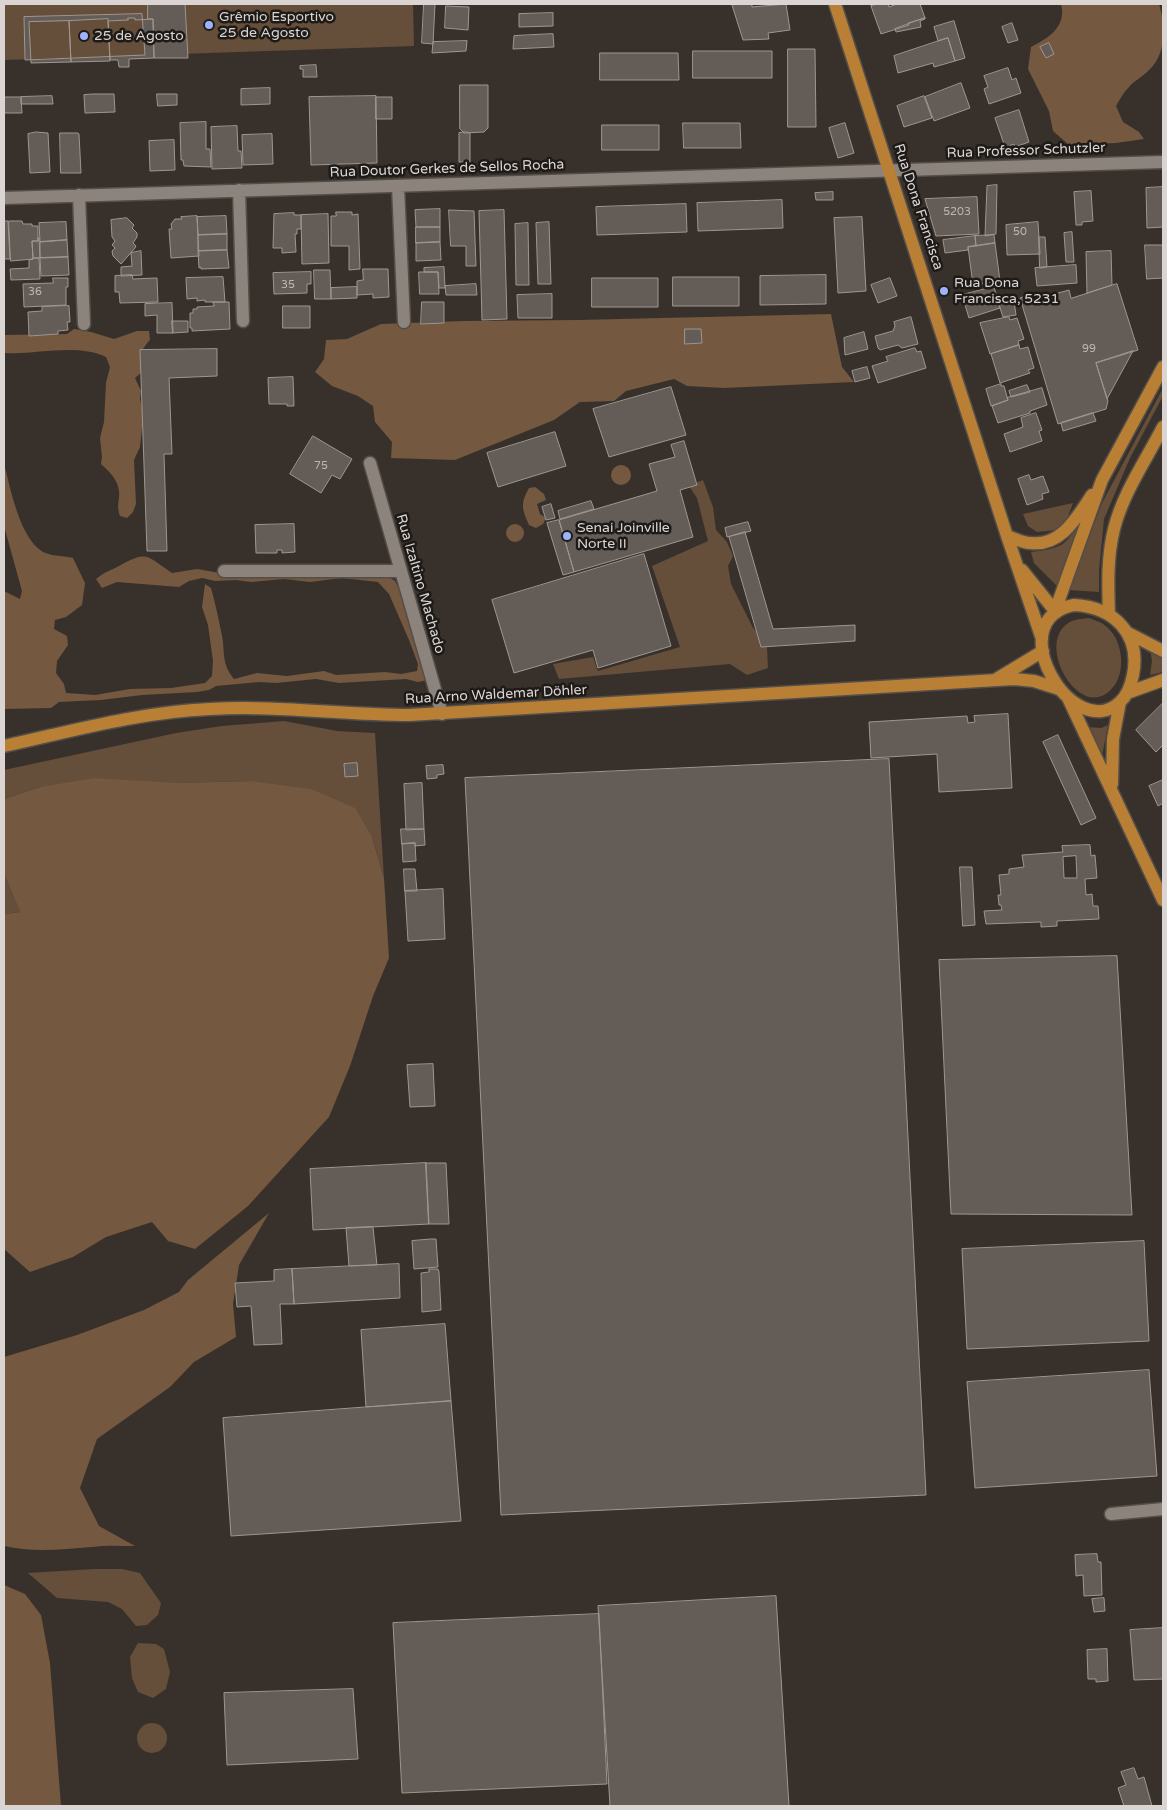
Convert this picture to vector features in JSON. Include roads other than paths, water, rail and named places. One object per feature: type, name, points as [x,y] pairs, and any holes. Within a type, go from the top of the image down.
[{"type":"main road","name":"Rua Dona Francisca","points":[[836,4],[1042,645]]},
{"type":"main road","points":[[1007,536],[1028,543],[1043,543],[1057,537],[1076,518],[1102,480],[1163,367]]},
{"type":"main road","points":[[1109,614],[1107,581],[1114,529],[1128,493],[1163,427]]},
{"type":"main road","points":[[1102,480],[1055,611],[1046,623],[1042,645],[1050,676],[1063,693],[1112,789],[1163,900]]},
{"type":"main road","name":"Rua Dona Francisca","points":[[1016,563],[1055,611]]},
{"type":"main road","points":[[1055,611],[1063,607],[1085,606],[1109,614],[1128,633],[1163,651]]},
{"type":"main road","points":[[1112,789],[1113,739],[1134,667],[1134,653],[1128,633]]},
{"type":"main road","name":"Rua Arno Waldemar Döhler","points":[[994,681],[1042,645]]},
{"type":"main road","name":"Rua Arno Waldemar Döhler","points":[[4,746],[153,715],[208,709],[299,709],[376,715],[442,714],[1014,679],[1034,681],[1063,693]]},
{"type":"main road","points":[[1063,693],[1089,709],[1100,711],[1110,709],[1124,698],[1163,680]]},
{"type":"street","name":"Rua Professor Schutzler","points":[[890,170],[1163,162]]},
{"type":"street","name":"Rua Doutor Gerkes de Sellos Rocha","points":[[4,198],[890,170]]},
{"type":"street","points":[[398,186],[404,322]]},
{"type":"street","points":[[239,190],[243,321]]},
{"type":"street","points":[[79,195],[84,324]]},
{"type":"street","name":"Rua Izaltino Machado","points":[[370,463],[442,714]]},
{"type":"street","points":[[224,571],[401,571]]},
{"type":"street","points":[[1111,1514],[1163,1509]]},
{"type":"place","name":"Grêmio Esportivo 25 de Agosto","points":[[209,25]]},
{"type":"place","name":"25 de Agosto","points":[[84,36]]},
{"type":"place","name":"Rua Dona Francisca, 5231","points":[[944,291]]},
{"type":"place","name":"Senai Joinville Norte II","points":[[567,536]]}]
